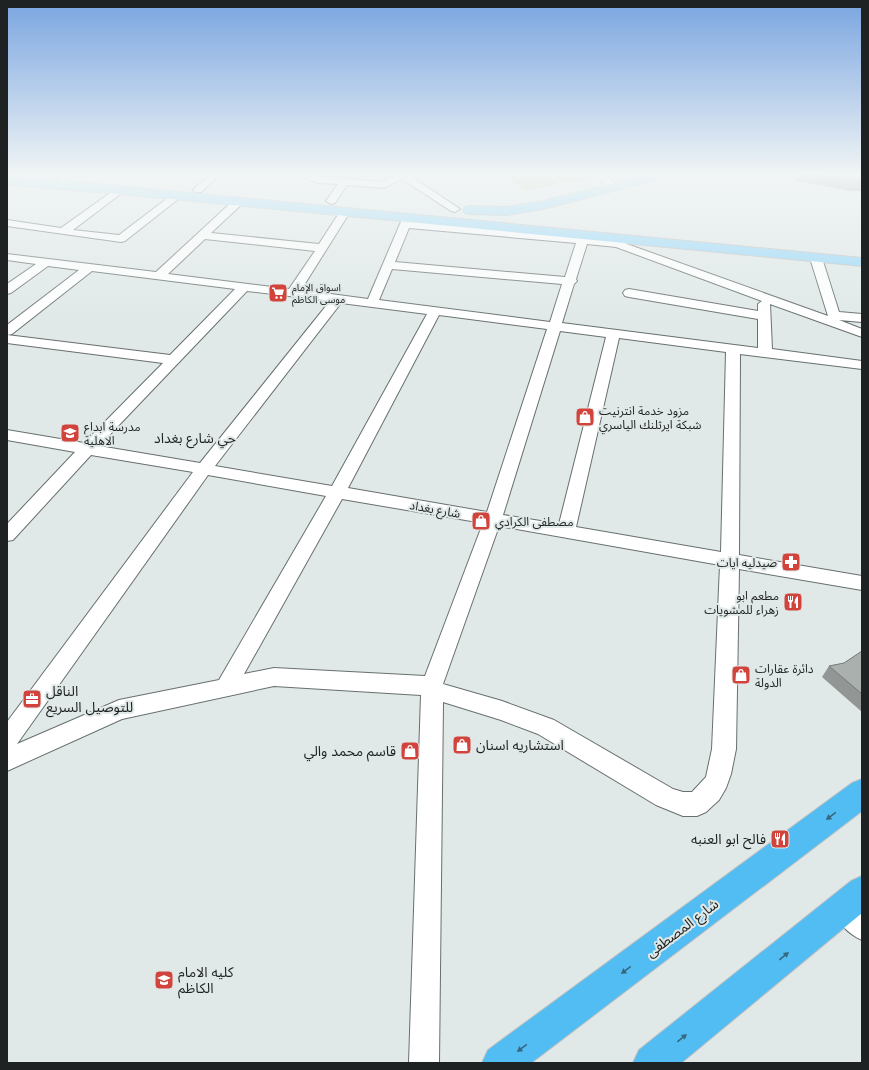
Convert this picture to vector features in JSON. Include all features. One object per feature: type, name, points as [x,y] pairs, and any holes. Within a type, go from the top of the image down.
[{"type":"highway","name":"شارع المصطفى","points":[[501,1063],[862,793]]},
{"type":"highway","points":[[652,1063],[856,908]]},
{"type":"main road","points":[[499,223],[566,233]]},
{"type":"main road","points":[[545,223],[549,228],[583,238],[862,262]]},
{"type":"main road","points":[[554,223],[862,253]]},
{"type":"street","points":[[7,223],[121,239],[142,223]]},
{"type":"street","points":[[63,232],[75,223]]},
{"type":"street","points":[[159,276],[216,223]]},
{"type":"street","points":[[293,293],[338,223]]},
{"type":"street","points":[[372,303],[405,223]]},
{"type":"street","points":[[424,1063],[432,688],[493,519],[554,326],[571,281],[583,238],[426,223]]},
{"type":"street","points":[[203,235],[321,248]]},
{"type":"street","points":[[614,241],[862,333]]},
{"type":"street","points":[[7,257],[862,365]]},
{"type":"street","points":[[816,258],[834,316]]},
{"type":"street","points":[[7,290],[46,262]]},
{"type":"street","points":[[389,265],[571,281]]},
{"type":"street","points":[[7,331],[90,267]]},
{"type":"street","points":[[7,535],[87,449],[244,287]]},
{"type":"street","points":[[629,293],[764,316]]},
{"type":"street","points":[[764,297],[765,353]]},
{"type":"street","points":[[7,740],[204,469],[338,299]]},
{"type":"street","points":[[226,687],[337,492],[435,311]]},
{"type":"street","points":[[810,313],[862,318]]},
{"type":"street","points":[[566,532],[613,334]]},
{"type":"street","points":[[7,339],[173,360]]},
{"type":"street","points":[[7,760],[119,710],[274,677],[432,688],[502,710],[546,727],[665,797],[683,804],[697,804],[710,794],[719,779],[724,749],[730,560],[733,349]]},
{"type":"street","name":"شارع بغداد","points":[[7,435],[862,583]]},
{"type":"building","points":[[862,651],[862,694],[829,666],[844,663]]},
{"type":"place","name":"اسواق الإمام موسى الكاظم","points":[[278,293]]},
{"type":"place","name":"مزود خدمة انترنيت شبكة ايرثلنك الياسري","points":[[585,417]]},
{"type":"place","name":"مدرسة ابداع الاهلية","points":[[70,433]]},
{"type":"place","name":"مصطفى الكرادي","points":[[481,521]]},
{"type":"place","name":"صيدليه ايات","points":[[791,562]]},
{"type":"place","name":"مطعم ابو زهراء للمشويات","points":[[793,602]]},
{"type":"place","name":"دائرة عقارات الدولة","points":[[741,675]]},
{"type":"place","name":"الناقل للتوصيل السريع","points":[[32,699]]},
{"type":"place","name":"استشاريه اسنان","points":[[462,745]]},
{"type":"place","name":"قاسم محمد والي","points":[[410,751]]},
{"type":"place","name":"فالح ابو العنبه","points":[[780,839]]},
{"type":"place","name":"كليه الامام الكاظم","points":[[164,980]]},
{"type":"district","name":"حي شارع بغداد","points":[[195,438]]}]
